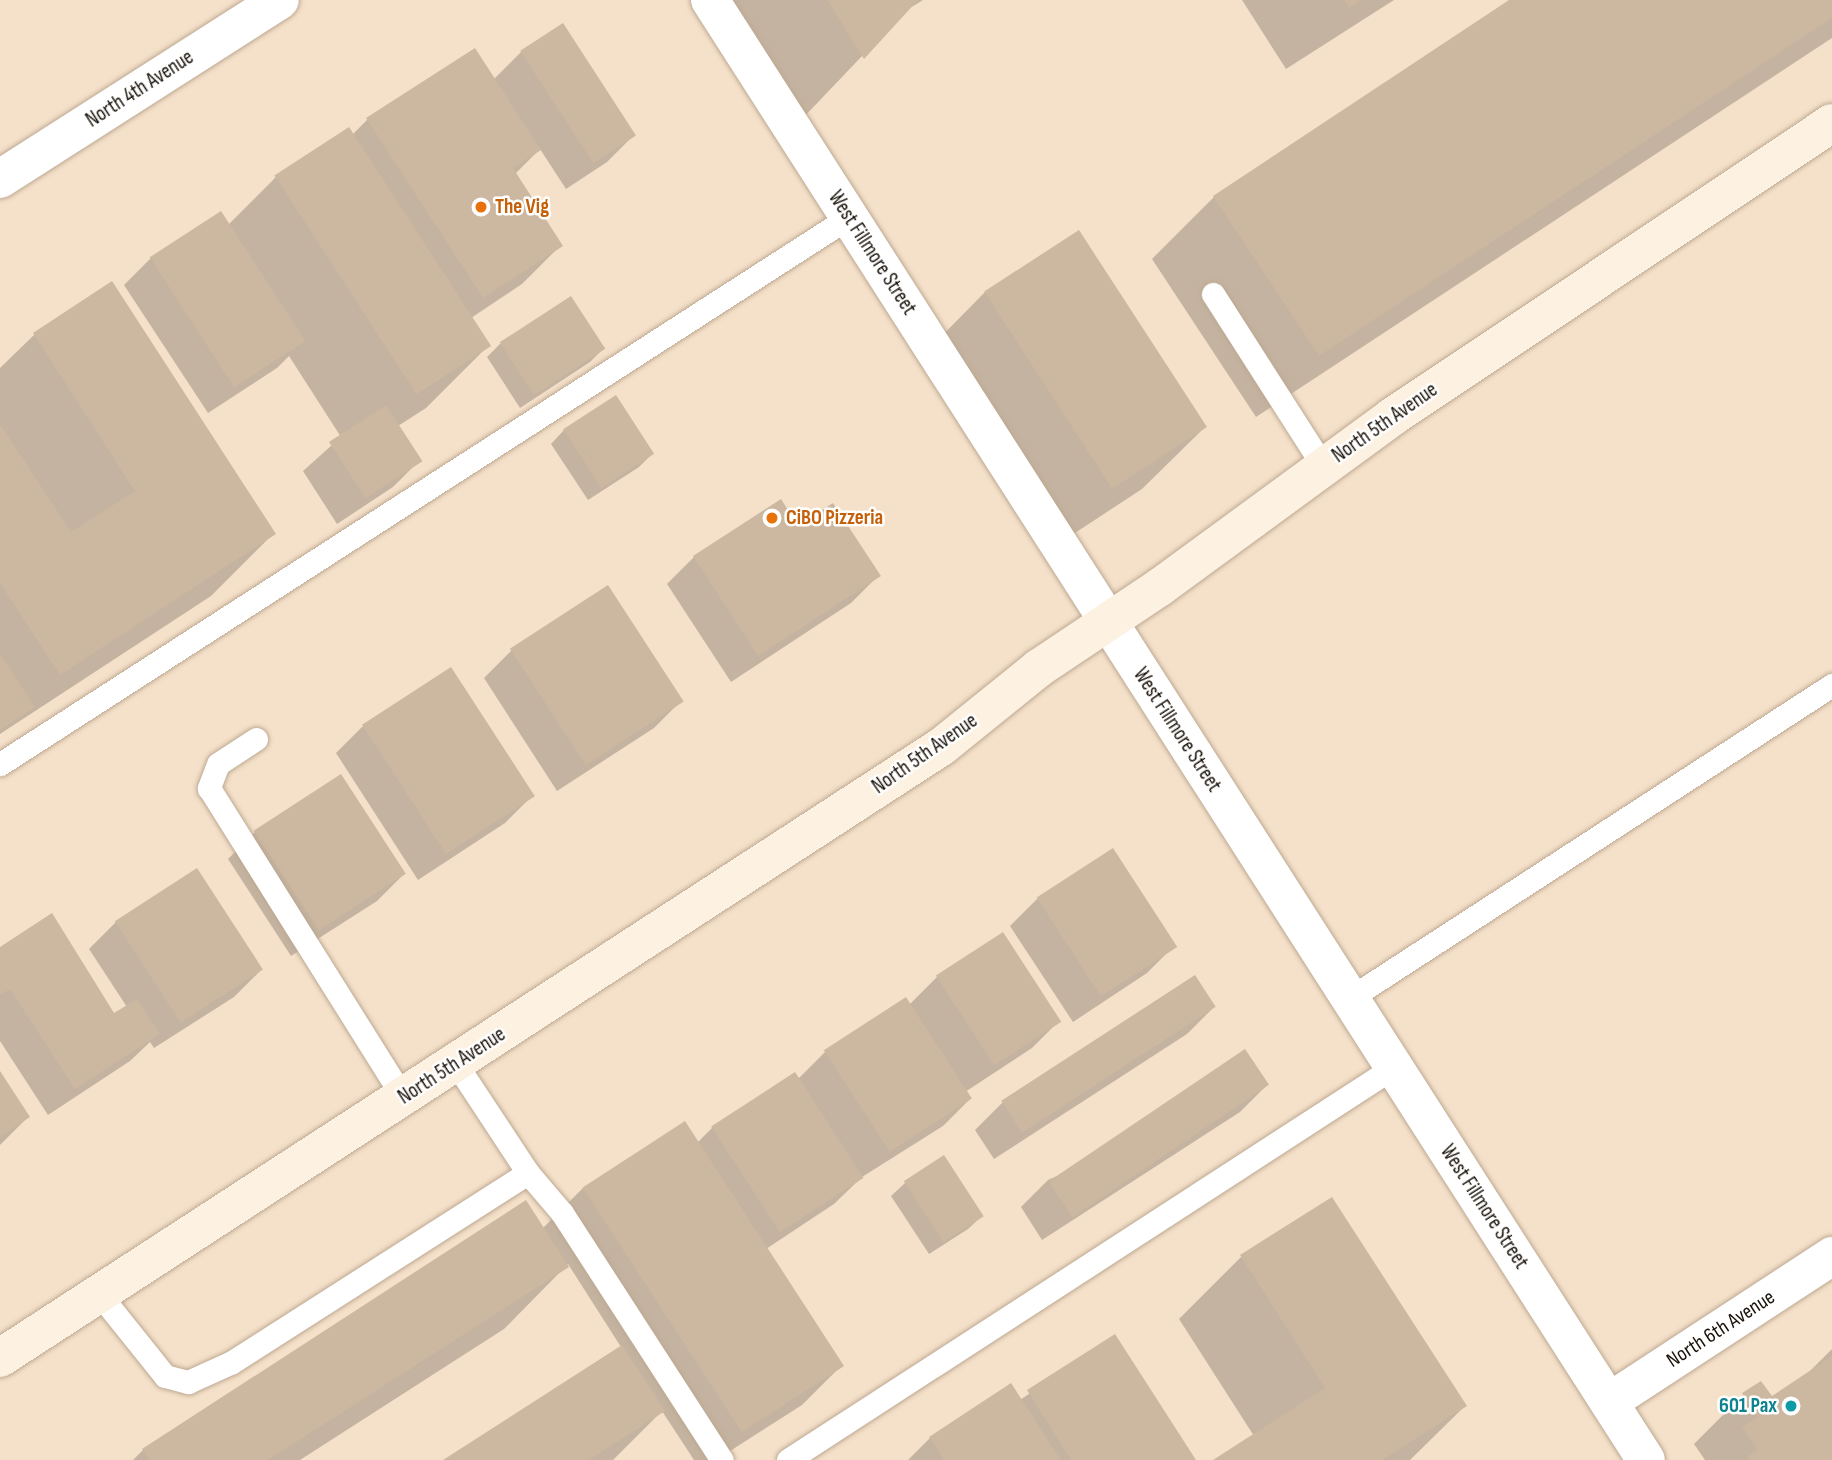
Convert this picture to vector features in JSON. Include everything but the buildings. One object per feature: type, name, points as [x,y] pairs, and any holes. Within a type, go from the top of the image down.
[{"type":"street","name":"North 4th Avenue","points":[[0,179],[280,0]]},
{"type":"street","name":"West Fillmore Street","points":[[710,0],[1609,1402],[1641,1458]]},
{"type":"street","name":"North 5th Avenue","points":[[0,1359],[941,747],[1039,668],[1160,587],[1323,466],[1657,238],[1832,123]]},
{"type":"street","name":"North 6th Avenue","points":[[1609,1402],[1832,1256]]},
{"type":"lane","points":[[0,764],[849,217]]},
{"type":"lane","points":[[1213,294],[1323,466]]},
{"type":"lane","points":[[1349,998],[1832,685]]},
{"type":"lane","points":[[256,739],[218,764],[209,788],[403,1097]]},
{"type":"lane","points":[[456,1064],[528,1172],[562,1213],[722,1460]]},
{"type":"lane","points":[[788,1460],[1394,1067]]},
{"type":"lane","points":[[100,1295],[164,1376],[188,1382],[233,1362],[528,1172]]},
{"type":"place","name":"The Vig","points":[[481,207]]},
{"type":"place","name":"CiBO Pizzeria","points":[[772,518]]},
{"type":"place","name":"601 Pax","points":[[1791,1406]]}]
